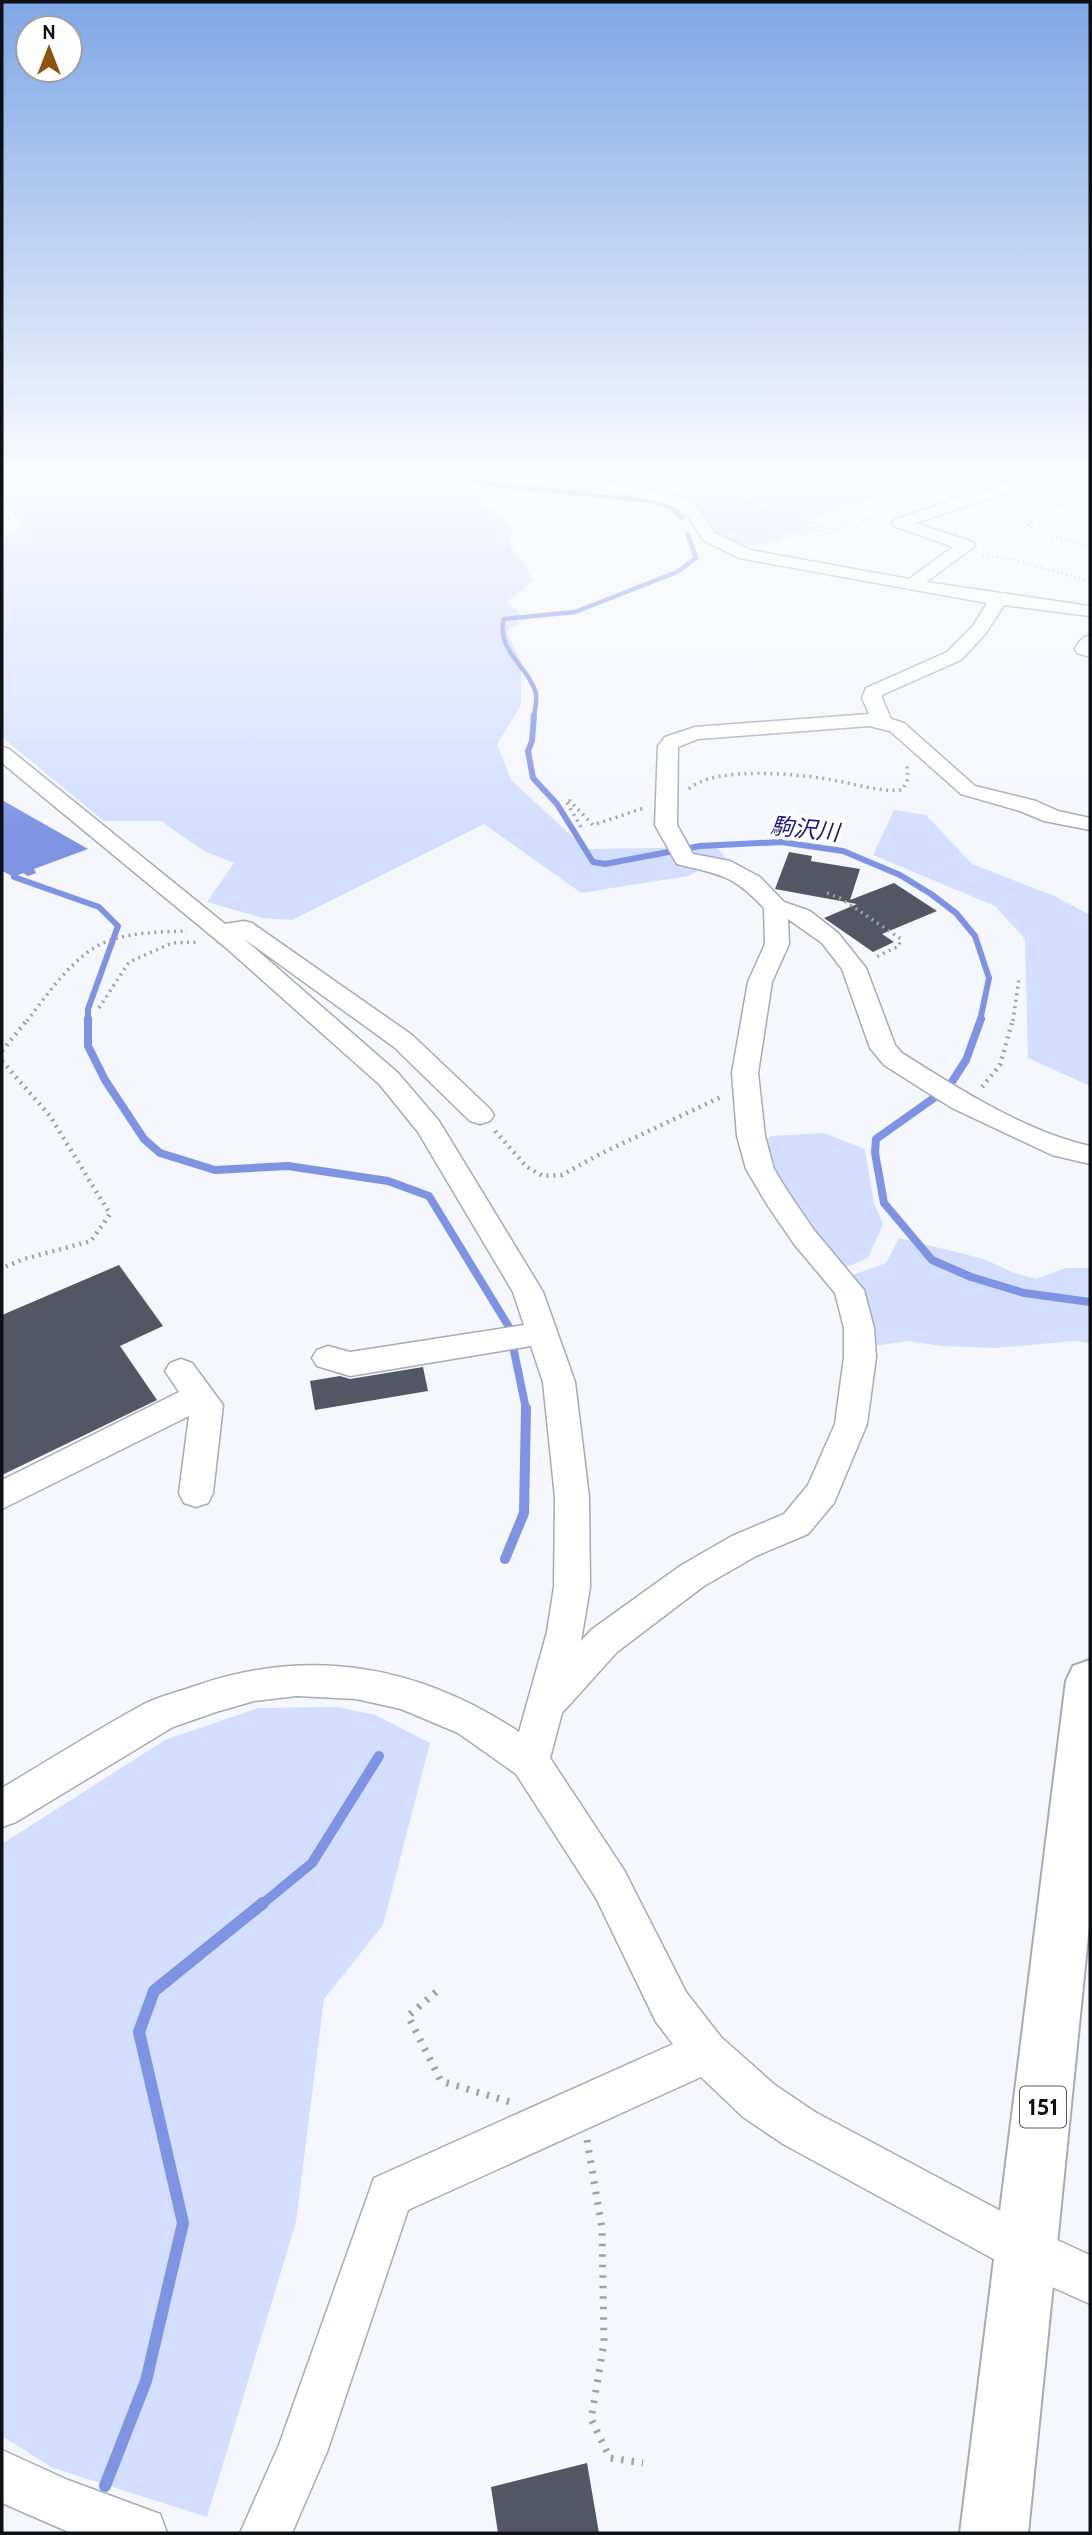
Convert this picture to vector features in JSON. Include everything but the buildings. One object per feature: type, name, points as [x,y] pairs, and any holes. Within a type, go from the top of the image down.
[{"type":"highway","name":"151","points":[[994,2533],[1090,1681]]},
{"type":"street","points":[[971,595],[1090,611]]},
{"type":"street","points":[[998,600],[980,629],[954,656],[873,692],[873,698],[890,724],[968,790],[1028,806],[1052,816],[1090,824]]},
{"type":"street","points":[[1090,641],[1084,649],[1090,651]]},
{"type":"street","points":[[890,724],[695,733],[672,741],[668,746],[666,825],[670,834],[685,859],[722,866],[752,882],[776,907],[802,916],[830,938],[854,968],[883,1048],[893,1059],[950,1095],[1062,1149],[1090,1155]]},
{"type":"street","points":[[2,753],[225,936],[389,1079],[429,1127],[528,1292],[537,1334],[559,1382],[572,1497],[572,1587],[565,1632],[530,1761]]},
{"type":"street","points":[[545,1706],[604,1641],[692,1576],[744,1546],[796,1524],[822,1493],[850,1423],[860,1357],[859,1328],[849,1290],[804,1237],[760,1169],[751,1136],[745,1088],[760,982],[777,944],[776,907]]},
{"type":"street","points":[[225,936],[244,928],[273,948],[403,1041],[480,1115]]},
{"type":"street","points":[[328,1359],[350,1364],[537,1334]]},
{"type":"street","points":[[2,1495],[190,1383],[207,1405],[196,1493]]},
{"type":"street","points":[[2,1808],[160,1714],[254,1685],[297,1680],[356,1683],[405,1693],[471,1721],[530,1761],[610,1884],[671,2007],[706,2052],[759,2101],[799,2128],[1027,2251],[1090,2280]]},
{"type":"street","points":[[266,2533],[302,2452],[390,2194],[706,2052]]},
{"type":"street","points":[[2,2476],[59,2503],[141,2533]]},
{"type":"path","points":[[581,827],[566,801],[570,801],[593,825],[655,804],[656,799],[667,809],[678,803],[684,793],[699,780],[740,773],[834,780],[889,791],[902,790],[908,779],[906,759],[889,731],[890,724]]},
{"type":"path","points":[[827,893],[840,898],[901,939],[900,946],[854,968]]},
{"type":"path","points":[[2,1051],[69,972],[97,947],[146,932],[225,936]]},
{"type":"path","points":[[99,1008],[129,962],[172,943],[225,936]]},
{"type":"path","points":[[950,1095],[989,1081],[1006,1053],[1019,978]]},
{"type":"path","points":[[2,1061],[50,1116],[110,1214],[91,1241],[24,1259],[2,1268]]},
{"type":"path","points":[[480,1115],[527,1167],[543,1176],[562,1175],[681,1115],[745,1088]]},
{"type":"path","points":[[436,1992],[408,2016],[441,2081],[507,2102],[519,2101]]},
{"type":"path","points":[[582,2108],[602,2228],[604,2343],[591,2419],[610,2458],[643,2463]]},
{"type":"shaded area","points":[[2,595],[515,595],[506,602],[519,612],[519,624],[506,631],[521,661],[521,705],[497,744],[511,780],[586,849],[717,847],[725,857],[688,876],[581,893],[484,824],[292,920],[263,918],[207,902],[234,863],[204,851],[161,821],[104,821],[2,737]]},
{"type":"shaded area","points":[[894,810],[926,815],[972,864],[1054,896],[1090,915],[1090,1086],[1028,1058],[1025,939],[995,906],[873,855]]},
{"type":"shaded area","points":[[824,1133],[865,1149],[874,1203],[883,1224],[868,1258],[844,1268],[780,1195],[762,1146],[771,1136]]},
{"type":"shaded area","points":[[899,1238],[984,1259],[1014,1273],[1037,1279],[1065,1268],[1090,1268],[1090,1343],[1074,1341],[996,1348],[942,1346],[908,1341],[873,1346],[850,1276],[886,1263]]},
{"type":"shaded area","points":[[337,1707],[375,1715],[430,1743],[383,1925],[324,1999],[296,2222],[207,2517],[53,2468],[2,2436],[2,1844],[165,1740],[258,1708]]},
{"type":"water","points":[[2,800],[88,849],[34,869],[36,873],[28,876],[23,873],[14,877],[2,871]]},
{"type":"waterway","name":"駒沢川","points":[[534,716],[536,694],[504,640],[504,619],[575,612],[618,595]]},
{"type":"waterway","name":"駒沢川","points":[[534,715],[532,741],[528,751],[533,778],[557,804],[593,862],[605,864],[700,846],[781,842],[843,851],[900,875],[931,894],[956,913],[975,936],[989,978],[980,1021]]},
{"type":"waterway","points":[[14,877],[99,907],[118,926],[88,1009],[88,1046],[105,1080],[144,1139],[160,1153],[215,1170],[288,1166],[388,1181],[429,1196],[509,1327],[526,1409]]},
{"type":"waterway","name":"駒沢川","points":[[981,1019],[966,1060],[948,1088],[876,1139],[875,1153],[884,1203],[932,1260],[971,1277],[1024,1293],[1090,1302]]},
{"type":"waterway","points":[[505,1559],[524,1513],[526,1409]]},
{"type":"waterway","points":[[261,1905],[312,1863],[379,1756]]},
{"type":"waterway","points":[[105,2486],[146,2381],[183,2223],[139,2032],[154,1991],[263,1903]]}]
